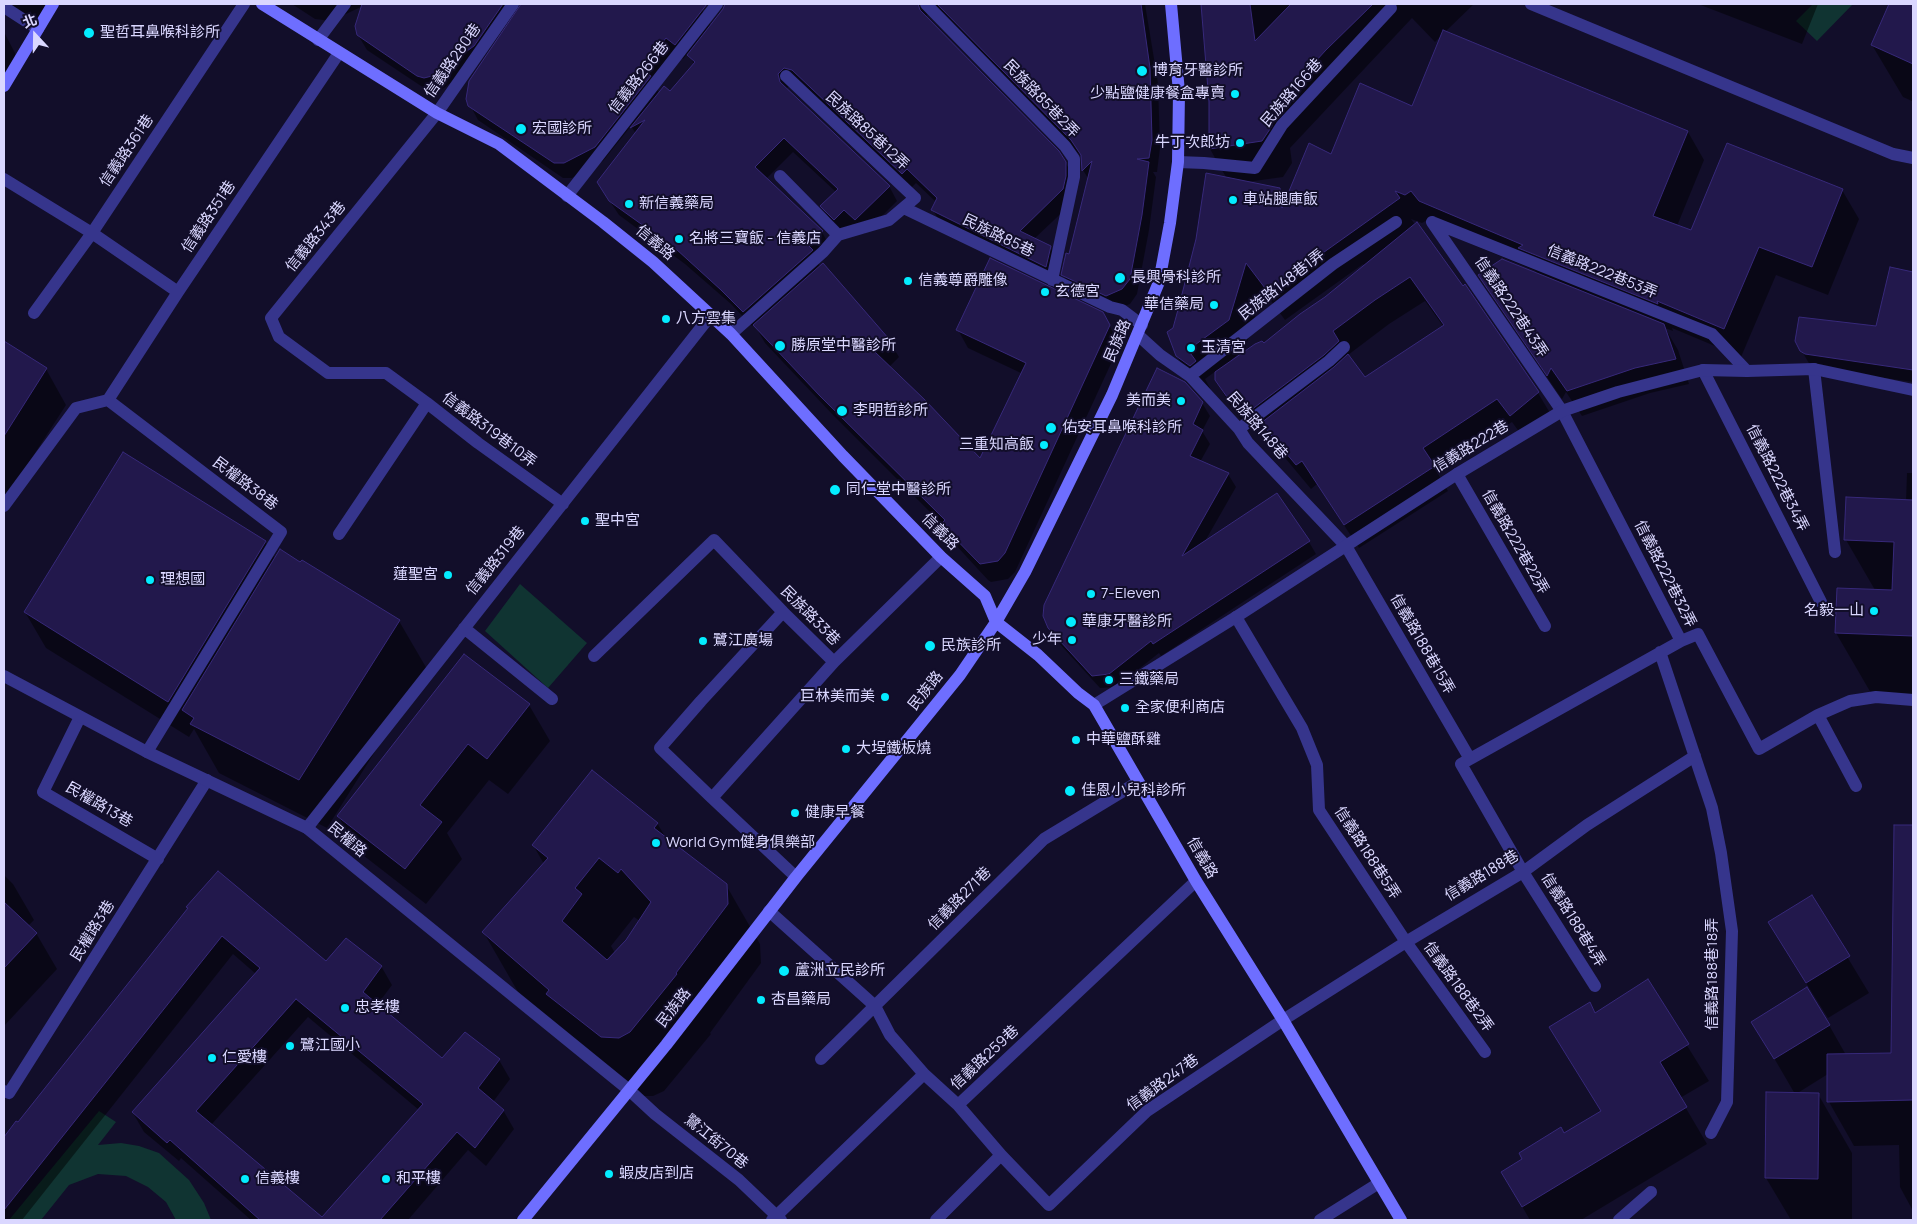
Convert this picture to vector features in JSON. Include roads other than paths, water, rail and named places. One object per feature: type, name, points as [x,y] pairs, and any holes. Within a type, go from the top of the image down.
[{"type":"street","points":[[4,86],[53,4]]},
{"type":"street","name":"信義路361巷","points":[[34,313],[92,233],[244,4]]},
{"type":"street","name":"信義路","points":[[262,4],[437,113],[499,144],[653,262],[731,334],[843,456],[942,557],[985,596],[996,622],[1038,655],[1078,693],[1094,705],[1196,881],[1283,1020],[1401,1220]]},
{"type":"street","points":[[318,40],[345,4]]},
{"type":"street","name":"信義路280巷","points":[[437,113],[513,4]]},
{"type":"street","name":"信義路266巷","points":[[567,196],[717,4]]},
{"type":"street","name":"民族路85巷2弄","points":[[926,4],[1065,146],[1074,159],[1074,177],[1052,280]]},
{"type":"street","name":"民族路","points":[[523,1220],[666,1045],[796,877],[960,675],[996,622],[1025,572],[1112,395],[1159,282],[1170,223],[1178,162],[1179,92],[1171,4]]},
{"type":"street","points":[[1531,4],[1893,154],[1913,158]]},
{"type":"street","points":[[4,7],[38,29]]},
{"type":"street","name":"民族路166巷","points":[[1178,162],[1255,168],[1282,125],[1391,8]]},
{"type":"street","name":"信義路351巷","points":[[108,400],[178,292],[339,53]]},
{"type":"street","name":"民族路85巷12弄","points":[[786,76],[915,198],[904,208]]},
{"type":"street","name":"信義路343巷","points":[[428,403],[386,373],[328,373],[279,337],[271,318],[437,113]]},
{"type":"street","points":[[780,176],[838,235]]},
{"type":"street","points":[[4,179],[92,233],[178,292]]},
{"type":"street","points":[[731,334],[823,252],[838,235],[889,220],[904,208]]},
{"type":"street","name":"民族路85巷","points":[[904,208],[1052,280],[1110,307],[1122,310],[1140,330]]},
{"type":"street","name":"民族路148巷1弄","points":[[1190,376],[1333,264],[1396,222]]},
{"type":"street","name":"信義路222巷53弄","points":[[1432,222],[1712,334],[1747,371]]},
{"type":"street","name":"信義路222巷43弄","points":[[1432,222],[1562,411]]},
{"type":"street","name":"信義路319巷","points":[[307,828],[711,315]]},
{"type":"street","name":"民族路148巷","points":[[1140,330],[1160,356],[1190,376],[1239,429],[1248,443],[1346,546]]},
{"type":"street","points":[[1239,429],[1329,361],[1344,347]]},
{"type":"street","points":[[1814,369],[1835,552]]},
{"type":"street","name":"信義路222巷","points":[[1094,705],[1236,617],[1457,474],[1562,411],[1618,392],[1704,370],[1814,369],[1913,390]]},
{"type":"street","name":"信義路222巷34弄","points":[[1704,370],[1821,602]]},
{"type":"street","points":[[4,506],[76,408],[108,400]]},
{"type":"street","name":"民權路38巷","points":[[108,400],[281,532],[147,752]]},
{"type":"street","name":"信義路319巷10弄","points":[[339,534],[428,403],[478,444],[563,504]]},
{"type":"street","name":"信義路222巷32弄","points":[[1562,411],[1681,641],[1698,634],[1759,748],[1818,715]]},
{"type":"street","name":"信義路222巷22弄","points":[[1457,474],[1545,626]]},
{"type":"street","name":"民族路33巷","points":[[594,656],[714,540],[834,662],[712,798]]},
{"type":"street","name":"信義路188巷15弄","points":[[1346,546],[1470,759]]},
{"type":"street","points":[[834,662],[942,557]]},
{"type":"street","points":[[783,612],[660,748],[796,877]]},
{"type":"street","name":"信義路188巷5弄","points":[[1236,617],[1302,728],[1317,765],[1319,810],[1406,942]]},
{"type":"street","points":[[464,628],[552,699]]},
{"type":"street","points":[[1523,872],[1461,764],[1681,641]]},
{"type":"street","name":"信義路188巷18弄","points":[[1660,652],[1712,808],[1721,853],[1732,931],[1727,1102],[1712,1133]]},
{"type":"street","name":"民權路","points":[[4,676],[147,752],[307,828],[628,1090]]},
{"type":"street","points":[[1856,786],[1818,715],[1850,701],[1876,698],[1913,700]]},
{"type":"street","name":"民權路13巷","points":[[80,717],[43,792],[158,859]]},
{"type":"street","name":"信義路188巷","points":[[1283,1020],[1406,942],[1523,872],[1587,825],[1695,756]]},
{"type":"street","name":"民權路3巷","points":[[4,1091],[9,1094],[207,780]]},
{"type":"street","name":"信義路271巷","points":[[821,1059],[1044,839],[1138,782]]},
{"type":"street","name":"信義路188巷4弄","points":[[1523,872],[1595,986]]},
{"type":"street","name":"信義路259巷","points":[[875,1006],[890,1036],[924,1074],[958,1105],[1196,881]]},
{"type":"street","points":[[769,911],[875,1006]]},
{"type":"street","name":"信義路188巷2弄","points":[[1406,942],[1484,1052]]},
{"type":"street","name":"信義路247巷","points":[[1001,1155],[1050,1205],[1147,1111],[1283,1020]]},
{"type":"street","points":[[776,1219],[924,1074]]},
{"type":"street","name":"鷺江街70巷","points":[[628,1090],[655,1114],[739,1180],[776,1219]]},
{"type":"street","points":[[936,1220],[1001,1155],[958,1105]]},
{"type":"street","points":[[1320,1220],[1379,1183]]},
{"type":"street","points":[[1619,1220],[1651,1192]]},
{"type":"place","name":"聖哲耳鼻喉科診所","points":[[89,33]]},
{"type":"place","name":"博育牙醫診所","points":[[1142,71]]},
{"type":"place","name":"少點鹽健康餐盒專賣","points":[[1235,94]]},
{"type":"place","name":"宏國診所","points":[[521,129]]},
{"type":"place","name":"牛丁次郎坊","points":[[1240,143]]},
{"type":"place","name":"車站腿庫飯","points":[[1233,200]]},
{"type":"place","name":"新信義藥局","points":[[629,204]]},
{"type":"place","name":"名將三寶飯 - 信義店","points":[[679,239]]},
{"type":"place","name":"長興骨科診所","points":[[1120,278]]},
{"type":"place","name":"信義尊爵雕像","points":[[908,281]]},
{"type":"place","name":"玄德宮","points":[[1045,292]]},
{"type":"place","name":"華信藥局","points":[[1214,305]]},
{"type":"place","name":"八方雲集","points":[[666,319]]},
{"type":"place","name":"勝原堂中醫診所","points":[[780,346]]},
{"type":"place","name":"玉清宮","points":[[1191,348]]},
{"type":"place","name":"美而美","points":[[1181,401]]},
{"type":"place","name":"李明哲診所","points":[[842,411]]},
{"type":"place","name":"佑安耳鼻喉科診所","points":[[1051,428]]},
{"type":"place","name":"三重知高飯","points":[[1044,445]]},
{"type":"place","name":"同仁堂中醫診所","points":[[835,490]]},
{"type":"place","name":"聖中宮","points":[[585,521]]},
{"type":"place","name":"蓮聖宮","points":[[448,575]]},
{"type":"place","name":"理想國","points":[[150,580]]},
{"type":"place","name":"7-Eleven","points":[[1091,594]]},
{"type":"place","name":"名毅一山","points":[[1874,611]]},
{"type":"place","name":"華康牙醫診所","points":[[1071,622]]},
{"type":"place","name":"少年","points":[[1072,640]]},
{"type":"place","name":"鷺江廣場","points":[[703,641]]},
{"type":"place","name":"民族診所","points":[[930,646]]},
{"type":"place","name":"三鐵藥局","points":[[1109,680]]},
{"type":"place","name":"巨林美而美","points":[[885,697]]},
{"type":"place","name":"全家便利商店","points":[[1125,708]]},
{"type":"place","name":"中華鹽酥雞","points":[[1076,740]]},
{"type":"place","name":"大埕鐵板燒","points":[[846,749]]},
{"type":"place","name":"佳恩小兒科診所","points":[[1070,791]]},
{"type":"place","name":"健康早餐","points":[[795,813]]},
{"type":"place","name":"World Gym健身俱樂部","points":[[656,843]]},
{"type":"place","name":"蘆洲立民診所","points":[[784,971]]},
{"type":"place","name":"杏昌藥局","points":[[761,1000]]},
{"type":"place","name":"忠孝樓","points":[[345,1008]]},
{"type":"place","name":"鷺江國小","points":[[290,1046]]},
{"type":"place","name":"仁愛樓","points":[[212,1058]]},
{"type":"place","name":"蝦皮店到店","points":[[609,1174]]},
{"type":"place","name":"信義樓","points":[[245,1179]]},
{"type":"place","name":"和平樓","points":[[386,1179]]}]
